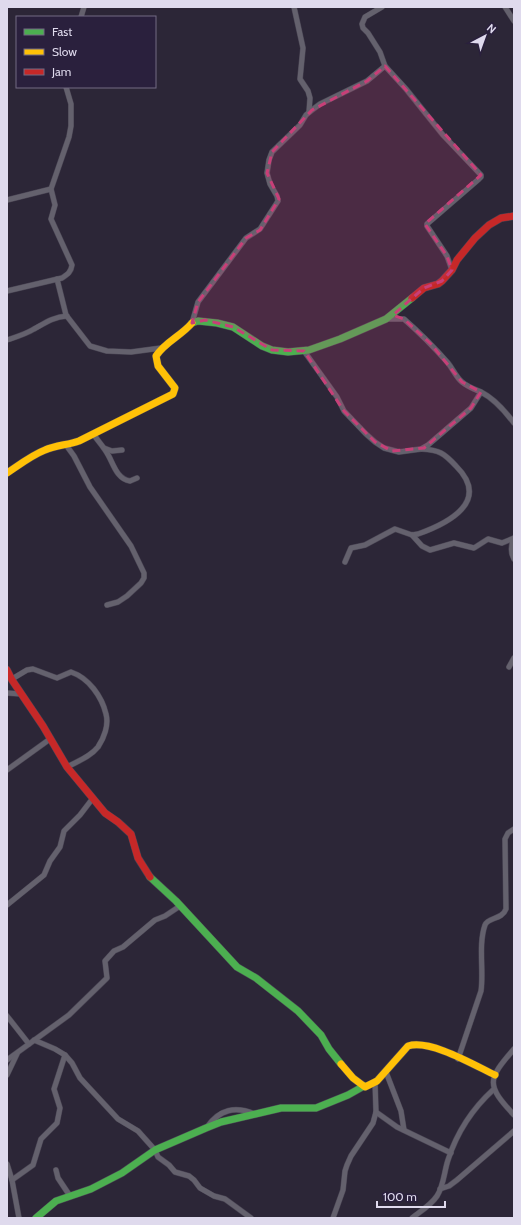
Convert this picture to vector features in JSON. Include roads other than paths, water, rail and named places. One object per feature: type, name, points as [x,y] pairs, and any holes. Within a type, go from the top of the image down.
[{"type":"street","points":[[294,7],[303,48],[300,79],[308,91],[310,98],[309,112]]},
{"type":"street","points":[[382,7],[365,17],[362,24],[363,28],[380,52],[385,66],[411,94],[444,135],[481,174],[481,178],[427,224],[450,261],[452,270]]},
{"type":"street","points":[[505,7],[514,21]]},
{"type":"street","points":[[7,473],[44,450],[53,446],[66,445],[94,435],[174,393],[175,388],[157,362],[156,356],[161,348],[186,330],[192,323],[198,302],[246,238],[260,229],[278,201],[277,196],[270,184],[267,173],[270,155],[300,125],[309,112],[320,104],[367,81],[385,66]]},
{"type":"street","points":[[7,291],[57,279],[68,274],[71,270],[72,264],[52,219],[55,205],[51,189],[69,137],[71,126],[71,104],[66,88]]},
{"type":"street","points":[[7,200],[51,189]]},
{"type":"street","points":[[192,323],[205,320],[233,327],[262,346],[272,350],[288,352],[309,350],[340,339],[386,319],[424,288],[438,284],[442,281],[452,270],[457,260],[475,238],[489,225],[501,218],[514,216]]},
{"type":"street","points":[[57,279],[62,304],[67,316],[90,346],[107,351],[131,352],[161,348]]},
{"type":"street","points":[[7,340],[33,330],[52,319],[67,316]]},
{"type":"street","points":[[386,319],[404,319],[431,344],[462,382],[481,392],[498,404],[505,410],[514,423]]},
{"type":"street","points":[[304,351],[337,397],[344,411],[375,442],[384,448],[399,452],[421,449],[438,451],[453,462],[466,477],[469,485],[470,496],[461,510],[451,518],[425,532],[412,535]]},
{"type":"street","points":[[421,449],[428,445],[471,408],[481,392]]},
{"type":"street","points":[[94,435],[104,448],[114,468],[121,477],[130,481],[137,478]]},
{"type":"street","points":[[66,445],[74,456],[90,487],[131,546],[144,573],[144,578],[141,583],[127,596],[118,602],[108,605]]},
{"type":"street","points":[[104,448],[112,451],[122,450]]},
{"type":"street","points":[[345,562],[351,548],[365,545],[395,529],[412,535],[422,546],[430,550],[454,543],[474,548],[488,539],[502,543],[514,538]]},
{"type":"street","points":[[514,538],[511,550],[514,559]]},
{"type":"street","points":[[509,667],[514,658]]},
{"type":"street","points":[[67,767],[91,754],[102,740],[106,725],[106,714],[97,694],[85,680],[71,672],[57,678],[33,669],[9,675],[67,767],[105,813],[131,834],[138,858],[148,875],[180,906],[237,967],[256,978],[302,1015],[321,1035],[329,1049],[353,1078],[364,1086]]},
{"type":"street","points":[[7,693],[21,694]]},
{"type":"street","points":[[7,770],[50,739]]},
{"type":"street","points":[[7,906],[44,875],[50,861],[60,847],[64,832],[94,798]]},
{"type":"street","points":[[458,1058],[479,1000],[482,985],[482,949],[485,925],[503,914],[506,909],[505,839],[508,833],[514,829]]},
{"type":"street","points":[[7,1060],[69,1015],[106,979],[108,976],[105,961],[114,951],[128,942],[155,920],[165,916],[180,906]]},
{"type":"street","points":[[7,1016],[29,1044]]},
{"type":"street","points":[[34,1040],[65,1055],[72,1063],[80,1078],[118,1119],[138,1131],[155,1150],[158,1157],[169,1165],[175,1172],[189,1176],[200,1188],[214,1196],[224,1199],[251,1218]]},
{"type":"street","points":[[36,1218],[52,1203],[92,1189],[122,1173],[155,1150],[221,1122],[281,1108],[316,1108],[348,1095],[364,1086],[370,1085],[386,1072],[408,1046],[414,1044],[438,1048],[495,1075]]},
{"type":"street","points":[[514,1049],[495,1075],[493,1083],[494,1089],[499,1098],[514,1115]]},
{"type":"street","points":[[7,1076],[17,1053]]},
{"type":"street","points":[[12,1180],[32,1166],[41,1139],[57,1123],[60,1108],[54,1089],[65,1055]]},
{"type":"street","points":[[386,1072],[401,1111],[404,1130]]},
{"type":"street","points":[[333,1218],[343,1190],[345,1171],[351,1156],[373,1123],[376,1112],[375,1082]]},
{"type":"street","points":[[412,1218],[433,1201],[440,1190],[451,1153],[461,1128],[484,1097],[494,1089]]},
{"type":"street","points":[[376,1112],[381,1114],[387,1121],[451,1153]]},
{"type":"street","points":[[440,1190],[457,1180],[514,1131]]},
{"type":"street","points":[[7,1164],[12,1180],[19,1218]]},
{"type":"street","points":[[56,1170],[58,1178],[70,1196]]}]
